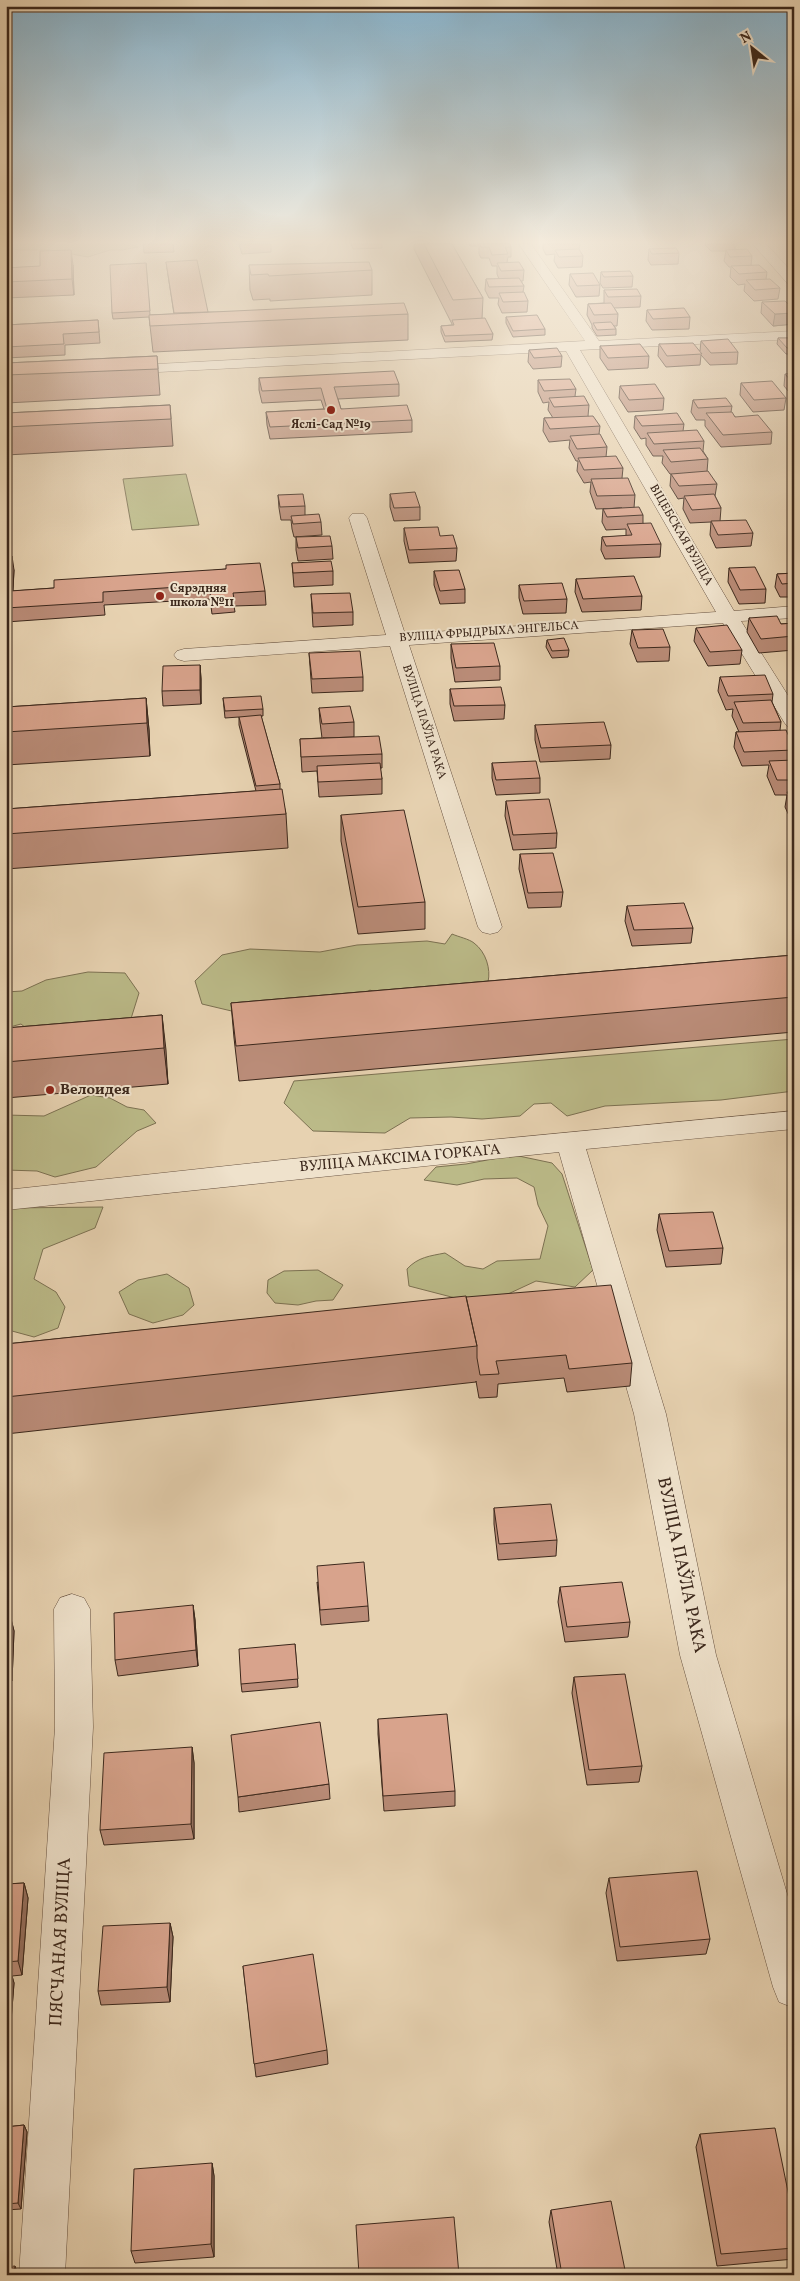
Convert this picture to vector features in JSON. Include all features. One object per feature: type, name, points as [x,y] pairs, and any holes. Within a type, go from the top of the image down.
[{"type":"street","points":[[106,371],[504,350]]},
{"type":"street","name":"ВІЦЕБСКАЯ ВУЛІЦА","points":[[573,350],[728,616],[794,722]]},
{"type":"street","name":"ВУЛІЦА ПАЎЛА РАКА","points":[[358,518],[490,927]]},
{"type":"street","name":"ВУЛІЦА ФРЫДРЫХА ЭНГЕЛЬСА","points":[[184,655],[397,638],[794,612]]},
{"type":"street","name":"ВУЛІЦА МАКСІМА ГОРКАГА","points":[[6,1200],[301,1168],[794,1120]]},
{"type":"street","name":"ВУЛІЦА ПАЎЛА РАКА","points":[[570,1143],[650,1414],[698,1655],[794,1987]]},
{"type":"street","name":"ПЯСЧАНАЯ ВУЛІЦА","points":[[42,2275],[74,1727],[72,1609]]},
{"type":"shaded area","points":[[186,474],[199,525],[132,530],[123,479]]},
{"type":"shaded area","points":[[452,934],[467,939],[482,951],[488,966],[488,982],[386,998],[370,990],[359,997],[240,1013],[202,1004],[195,981],[222,955],[250,949],[320,952],[357,945],[427,941],[445,944]]},
{"type":"shaded area","points":[[88,972],[125,973],[139,993],[129,1025],[36,1036],[21,1024],[6,1028],[6,992],[22,991],[46,980]]},
{"type":"shaded area","points":[[794,1039],[794,1091],[721,1100],[605,1106],[567,1116],[551,1103],[534,1104],[520,1116],[482,1119],[451,1117],[410,1118],[385,1133],[313,1131],[284,1103],[294,1081]]},
{"type":"shaded area","points":[[91,1095],[110,1098],[127,1107],[144,1110],[156,1123],[137,1131],[96,1167],[55,1177],[37,1171],[6,1170],[6,1115],[44,1116]]},
{"type":"shaded area","points":[[514,1155],[552,1163],[562,1174],[593,1270],[575,1287],[536,1281],[508,1294],[463,1300],[409,1286],[407,1269],[420,1259],[434,1255],[445,1253],[465,1266],[483,1269],[497,1261],[540,1259],[548,1226],[538,1205],[534,1187],[517,1178],[484,1179],[457,1185],[424,1180],[436,1167],[466,1164]]},
{"type":"shaded area","points":[[103,1207],[95,1228],[43,1249],[34,1279],[56,1292],[65,1307],[58,1328],[34,1337],[12,1331],[6,1336],[6,1208]]},
{"type":"shaded area","points":[[318,1270],[343,1285],[333,1300],[298,1305],[275,1303],[267,1293],[268,1280],[284,1271]]},
{"type":"shaded area","points":[[167,1274],[189,1288],[194,1305],[183,1315],[153,1323],[129,1314],[119,1292],[138,1280]]},
{"type":"building","points":[[529,350],[559,350],[562,356],[534,358]]},
{"type":"building","points":[[603,350],[645,350],[649,356],[608,358]]},
{"type":"building","points":[[663,350],[699,350],[702,354],[667,356]]},
{"type":"building","points":[[709,350],[738,352],[711,353]]},
{"type":"building","points":[[157,356],[158,369],[6,375],[6,363]]},
{"type":"building","points":[[394,371],[399,384],[334,387],[341,409],[407,405],[412,420],[270,427],[266,412],[327,409],[321,388],[262,391],[259,378]]},
{"type":"building","points":[[794,373],[794,384],[785,374]]},
{"type":"building","points":[[570,379],[576,389],[544,391],[538,380]]},
{"type":"building","points":[[772,381],[786,398],[754,400],[741,383]]},
{"type":"building","points":[[655,384],[664,398],[629,400],[620,386]]},
{"type":"building","points":[[584,396],[589,405],[554,407],[549,398]]},
{"type":"building","points":[[726,398],[732,406],[698,408],[693,400]]},
{"type":"building","points":[[170,405],[171,419],[6,427],[6,413]]},
{"type":"building","points":[[732,412],[735,417],[758,415],[772,432],[723,435],[706,413]]},
{"type":"building","points":[[677,413],[684,424],[642,426],[635,416]]},
{"type":"building","points":[[593,416],[600,426],[550,429],[544,418]]},
{"type":"building","points":[[697,430],[704,441],[654,444],[647,433]]},
{"type":"building","points":[[600,434],[607,447],[577,449],[570,436]]},
{"type":"building","points":[[700,448],[708,459],[671,462],[663,450]]},
{"type":"building","points":[[616,456],[623,468],[584,470],[578,458]]},
{"type":"building","points":[[708,471],[717,484],[679,486],[671,474]]},
{"type":"building","points":[[628,478],[635,495],[597,496],[591,479]]},
{"type":"building","points":[[415,492],[420,507],[394,508],[390,494]]},
{"type":"building","points":[[303,494],[305,506],[280,507],[278,495]]},
{"type":"building","points":[[714,494],[721,508],[692,510],[684,496]]},
{"type":"building","points":[[639,507],[643,515],[607,517],[603,509]]},
{"type":"building","points":[[319,514],[321,522],[293,524],[291,516]]},
{"type":"building","points":[[746,520],[753,533],[718,535],[711,521]]},
{"type":"building","points":[[651,523],[661,544],[606,546],[602,537],[632,535],[627,524]]},
{"type":"building","points":[[438,527],[440,536],[453,535],[457,548],[409,550],[404,528]]},
{"type":"building","points":[[330,536],[332,546],[298,548],[296,537]]},
{"type":"building","points":[[12,556],[10,591],[54,588],[54,580],[226,569],[226,565],[260,563],[265,591],[233,593],[234,599],[211,600],[209,585],[103,592],[103,602],[6,608],[6,557]]},
{"type":"building","points":[[331,561],[333,571],[293,573],[292,563]]},
{"type":"building","points":[[755,567],[766,589],[740,590],[729,568]]},
{"type":"building","points":[[459,570],[465,589],[440,591],[434,571]]},
{"type":"building","points":[[794,573],[794,583],[782,584],[777,574]]},
{"type":"building","points":[[634,576],[642,596],[583,599],[576,579]]},
{"type":"building","points":[[562,583],[567,599],[524,601],[519,585]]},
{"type":"building","points":[[350,593],[353,612],[313,613],[311,594]]},
{"type":"building","points":[[777,616],[781,624],[794,623],[794,636],[761,639],[749,618]]},
{"type":"building","points":[[727,625],[742,650],[710,652],[696,628]]},
{"type":"building","points":[[663,629],[670,647],[638,648],[632,630]]},
{"type":"building","points":[[564,638],[569,650],[552,651],[547,640]]},
{"type":"building","points":[[494,643],[500,666],[456,668],[451,644]]},
{"type":"building","points":[[360,651],[363,677],[312,679],[309,653]]},
{"type":"building","points":[[200,665],[200,690],[162,691],[163,666]]},
{"type":"building","points":[[765,675],[773,694],[728,696],[720,677]]},
{"type":"building","points":[[501,687],[505,705],[454,706],[450,689]]},
{"type":"building","points":[[261,696],[263,709],[225,711],[223,698]]},
{"type":"building","points":[[146,698],[147,723],[6,732],[6,707]]},
{"type":"building","points":[[771,700],[781,722],[743,723],[734,702]]},
{"type":"building","points":[[350,706],[354,722],[322,724],[319,708]]},
{"type":"building","points":[[261,715],[280,784],[256,786],[239,717]]},
{"type":"building","points":[[604,722],[611,745],[541,748],[535,725]]},
{"type":"building","points":[[786,730],[794,750],[744,752],[736,732]]},
{"type":"building","points":[[379,736],[382,754],[301,757],[300,739]]},
{"type":"building","points":[[794,760],[794,780],[777,780],[769,761]]},
{"type":"building","points":[[536,761],[540,778],[496,780],[492,763]]},
{"type":"building","points":[[380,763],[382,779],[318,782],[317,766]]},
{"type":"building","points":[[282,789],[286,814],[6,834],[6,809]]},
{"type":"building","points":[[787,792],[794,792],[794,805]]},
{"type":"building","points":[[549,799],[557,833],[513,835],[506,801]]},
{"type":"building","points":[[404,810],[425,902],[358,907],[341,815]]},
{"type":"building","points":[[553,853],[563,892],[528,893],[520,854]]},
{"type":"building","points":[[684,903],[693,928],[634,930],[627,906]]},
{"type":"building","points":[[794,955],[794,997],[236,1046],[231,1003]]},
{"type":"building","points":[[162,1015],[164,1048],[6,1062],[6,1028]]},
{"type":"building","points":[[713,1212],[723,1248],[669,1251],[659,1214]]},
{"type":"building","points":[[611,1285],[632,1363],[569,1369],[566,1355],[496,1361],[499,1374],[480,1375],[477,1346],[466,1297]]},
{"type":"building","points":[[466,1296],[477,1346],[6,1397],[6,1344]]},
{"type":"building","points":[[551,1504],[557,1540],[499,1544],[494,1508]]},
{"type":"building","points":[[364,1562],[368,1606],[320,1610],[317,1566]]},
{"type":"building","points":[[622,1582],[630,1622],[567,1627],[560,1587]]},
{"type":"building","points":[[193,1605],[196,1650],[115,1660],[114,1613]]},
{"type":"building","points":[[10,1615],[9,1666],[6,1666],[6,1616]]},
{"type":"building","points":[[295,1644],[298,1679],[241,1684],[239,1649]]},
{"type":"building","points":[[625,1674],[642,1766],[589,1770],[574,1677]]},
{"type":"building","points":[[447,1714],[455,1791],[383,1796],[378,1719]]},
{"type":"building","points":[[320,1722],[329,1784],[238,1797],[231,1735]]},
{"type":"building","points":[[192,1747],[191,1824],[100,1830],[104,1753]]},
{"type":"building","points":[[697,1871],[710,1939],[620,1947],[609,1878]]},
{"type":"building","points":[[24,1883],[18,1961],[6,1962],[6,1884]]},
{"type":"building","points":[[170,1923],[167,1987],[98,1991],[103,1926]]},
{"type":"building","points":[[313,1954],[327,2050],[254,2064],[243,1966]]},
{"type":"building","points":[[6,1976],[12,1976],[8,2027],[6,2027]]},
{"type":"building","points":[[24,2125],[18,2203],[6,2204],[6,2127]]},
{"type":"building","points":[[775,2128],[794,2221],[794,2248],[721,2254],[700,2134]]},
{"type":"building","points":[[212,2163],[211,2244],[131,2251],[134,2169]]},
{"type":"building","points":[[611,2201],[626,2275],[562,2275],[551,2210]]},
{"type":"building","points":[[454,2217],[459,2275],[359,2275],[356,2225]]},
{"type":"building","points":[[15,2266],[14,2275],[6,2275],[6,2267]]},
{"type":"place","name":"Яслі-Сад №19","points":[[331,410]]},
{"type":"place","name":"Сярэдняя школа №11","points":[[160,596]]},
{"type":"place","name":"Велоидея","points":[[50,1090]]}]
